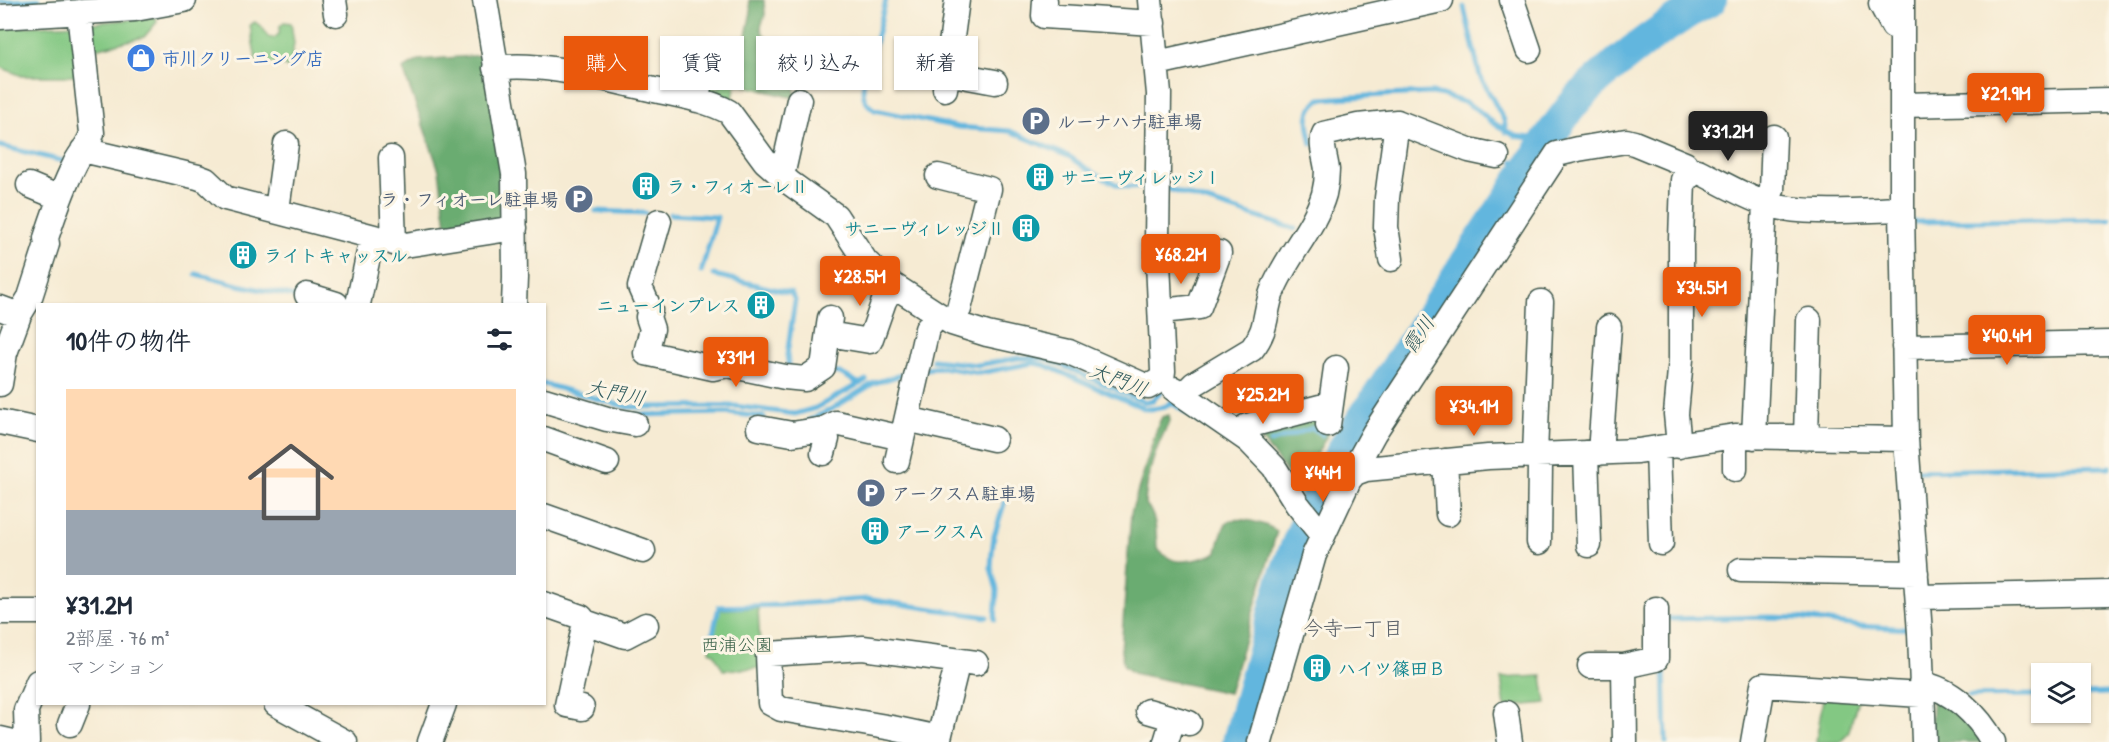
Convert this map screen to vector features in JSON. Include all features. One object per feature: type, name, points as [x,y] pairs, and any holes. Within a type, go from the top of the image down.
[{"type":"street","points":[[17,9],[79,12],[135,9],[155,3],[184,0]]},
{"type":"street","points":[[485,0],[495,68],[512,152],[515,228],[514,303]]},
{"type":"street","points":[[957,0],[946,81],[996,82]]},
{"type":"street","points":[[1045,0],[1044,16],[1151,11],[1159,94],[1157,186],[1161,310],[1174,388],[1238,433],[1274,467],[1297,504],[1319,532]]},
{"type":"street","points":[[1157,63],[1441,0]]},
{"type":"street","points":[[1512,0],[1529,50]]},
{"type":"street","points":[[1892,2],[1902,29],[1906,439],[1917,585],[1924,742]]},
{"type":"street","points":[[0,384],[10,312],[30,297],[60,198],[83,150],[90,142],[92,133],[79,12]]},
{"type":"street","points":[[495,68],[506,66],[553,70],[697,100],[729,112],[765,161],[836,216],[866,262],[893,285],[946,319],[987,334],[1056,348],[1148,387],[1189,389],[1252,349],[1259,340],[1265,326],[1274,288],[1324,193],[1327,170],[1322,139],[1324,134],[1358,126],[1397,122],[1468,150],[1497,156]]},
{"type":"street","points":[[697,100],[699,90]]},
{"type":"street","points":[[782,176],[799,99]]},
{"type":"street","points":[[1903,105],[2109,100]]},
{"type":"street","points":[[1391,259],[1386,227],[1387,198],[1397,122]]},
{"type":"street","points":[[1735,469],[1745,436],[1765,204],[1772,190],[1774,137]]},
{"type":"street","points":[[1265,740],[1319,532],[1344,487],[1355,473],[1358,462],[1374,433],[1557,154],[1616,142],[1634,142],[1685,164],[1690,176]]},
{"type":"street","points":[[277,210],[286,144]]},
{"type":"street","points":[[83,150],[198,177],[206,180],[225,198],[405,245],[515,228]]},
{"type":"street","points":[[358,303],[383,240],[391,158]]},
{"type":"street","points":[[1662,543],[1669,447],[1676,414],[1682,359],[1683,180],[1698,171],[1765,204],[1815,211],[1902,209]]},
{"type":"street","points":[[902,439],[927,329],[946,319],[958,309],[989,189],[938,176]]},
{"type":"street","points":[[29,185],[60,198]]},
{"type":"street","points":[[659,221],[639,264],[640,287],[650,310],[648,317],[652,329],[646,353],[713,368],[728,365],[805,379],[823,368],[829,326],[870,341],[884,301],[893,285]]},
{"type":"street","points":[[1161,310],[1199,307],[1219,253]]},
{"type":"street","points":[[307,295],[333,303]]},
{"type":"street","points":[[1539,542],[1540,465],[1535,455],[1546,313]]},
{"type":"street","points":[[1804,331],[1806,438]]},
{"type":"street","points":[[1589,545],[1593,453],[1614,342]]},
{"type":"street","points":[[1904,347],[2109,343]]},
{"type":"street","points":[[1238,433],[1247,426],[1329,414],[1336,368]]},
{"type":"street","points":[[546,401],[607,419],[635,424]]},
{"type":"street","points":[[0,422],[36,430]]},
{"type":"street","points":[[759,428],[792,434],[824,429],[836,423],[902,439],[994,439]]},
{"type":"street","points":[[823,453],[826,439],[824,429]]},
{"type":"street","points":[[1355,473],[1366,469],[1445,461],[1669,447],[1745,436],[1906,439]]},
{"type":"street","points":[[546,440],[607,462]]},
{"type":"street","points":[[1445,461],[1448,514]]},
{"type":"street","points":[[546,517],[631,553]]},
{"type":"street","points":[[1751,575],[1917,585],[2109,592]]},
{"type":"street","points":[[546,605],[625,636],[646,625]]},
{"type":"street","points":[[0,612],[36,612]]},
{"type":"street","points":[[1590,666],[1624,666],[1656,659],[1650,619]]},
{"type":"street","points":[[582,708],[567,705],[585,622]]},
{"type":"street","points":[[862,648],[967,662],[939,738],[847,731],[764,705],[768,654],[862,648]]},
{"type":"street","points":[[1624,666],[1625,742]]},
{"type":"street","points":[[1753,742],[1762,685],[1939,689],[1973,716],[1993,742]]},
{"type":"street","points":[[27,742],[26,710],[36,687]]},
{"type":"street","points":[[278,705],[345,742]]},
{"type":"street","points":[[430,742],[444,705]]},
{"type":"street","points":[[1148,711],[1181,721],[1166,742]]},
{"type":"street","points":[[1506,713],[1510,742]]},
{"type":"street","points":[[0,739],[13,742]]},
{"type":"green space","points":[[749,0],[764,0],[765,14],[761,26],[765,36],[756,36],[756,89],[744,86],[744,46],[751,12]]},
{"type":"green space","points":[[156,17],[157,22],[144,37],[87,51],[83,24]]},
{"type":"green space","points":[[255,22],[263,28],[268,37],[274,38],[279,34],[280,26],[284,22],[291,23],[294,43],[290,69],[283,65],[256,61],[250,25]]},
{"type":"green space","points":[[78,24],[84,76],[22,76],[0,67],[0,28]]},
{"type":"green space","points":[[487,55],[506,153],[507,224],[447,233],[439,170],[403,69],[419,60]]},
{"type":"green space","points":[[707,90],[735,90],[731,106],[711,101]]},
{"type":"green space","points":[[761,90],[795,90],[795,98]]},
{"type":"green space","points":[[1169,415],[1170,421],[1156,450],[1150,471],[1145,503],[1154,519],[1157,549],[1170,559],[1177,561],[1208,556],[1217,552],[1226,524],[1236,520],[1259,523],[1277,531],[1229,693],[1133,673],[1124,666],[1121,651],[1131,513],[1158,425],[1162,417]]},
{"type":"green space","points":[[1316,417],[1328,434],[1298,487],[1262,440],[1264,434]]},
{"type":"green space","name":"西浦公園","points":[[758,608],[761,668],[723,670],[714,653],[710,651],[720,609]]},
{"type":"green space","points":[[1542,676],[1546,703],[1505,707],[1501,678]]},
{"type":"green space","points":[[1933,692],[1988,742],[1930,742]]},
{"type":"green space","points":[[1824,693],[1859,696],[1848,734],[1840,742],[1816,742]]},
{"type":"waterway","points":[[0,2],[38,0]]},
{"type":"waterway","points":[[877,36],[886,0]]},
{"type":"waterway","name":"霞川","points":[[1238,742],[1283,579],[1312,507],[1347,442],[1547,140],[1574,103],[1598,79],[1644,42],[1711,0]]},
{"type":"waterway","points":[[1464,7],[1480,76],[1504,120],[1506,132]]},
{"type":"waterway","points":[[863,90],[867,103],[875,110],[958,127],[1010,131],[1070,157],[1092,172],[1118,185],[1150,186]]},
{"type":"waterway","name":"大門川","points":[[1312,144],[1308,119],[1311,109],[1320,99],[1432,93],[1466,103],[1515,136],[1547,140]]},
{"type":"waterway","points":[[0,146],[67,162]]},
{"type":"waterway","points":[[1513,161],[1534,175]]},
{"type":"waterway","points":[[1165,188],[1295,229]]},
{"type":"waterway","points":[[596,211],[645,213]]},
{"type":"waterway","points":[[670,214],[717,217],[701,272]]},
{"type":"waterway","points":[[1909,222],[2109,219]]},
{"type":"waterway","points":[[196,274],[302,298]]},
{"type":"waterway","points":[[714,275],[791,293],[795,300],[787,355],[789,369],[792,369]]},
{"type":"waterway","points":[[933,360],[978,365],[1019,358],[1046,358],[1144,402],[1153,400],[1161,392]]},
{"type":"waterway","name":"大門川","points":[[926,369],[942,367],[980,373],[1033,363],[1044,365],[1146,409],[1166,406],[1174,398]]},
{"type":"waterway","points":[[830,372],[840,373],[860,384]]},
{"type":"waterway","name":"大門川","points":[[809,420],[874,383],[911,372]]},
{"type":"waterway","points":[[546,385],[627,407],[735,406],[795,414],[816,408],[866,380]]},
{"type":"waterway","points":[[1172,403],[1218,434]]},
{"type":"waterway","name":"大門川","points":[[636,415],[727,413],[764,417]]},
{"type":"waterway","points":[[1271,442],[1313,428],[1322,435]]},
{"type":"waterway","points":[[1331,446],[1339,456]]},
{"type":"waterway","points":[[1916,471],[2109,467]]},
{"type":"waterway","points":[[995,619],[997,590],[991,568],[992,552],[994,536],[1007,494]]},
{"type":"waterway","points":[[713,633],[719,607],[867,599],[987,617]]},
{"type":"waterway","points":[[1665,623],[1665,619],[1770,617],[1912,629]]},
{"type":"waterway","points":[[1664,663],[1666,742]]},
{"type":"waterway","points":[[2091,694],[2109,693]]},
{"type":"waterway","points":[[1968,696],[2031,695]]},
{"type":"place","name":"市川クリーニング店","points":[[141,58]]},
{"type":"place","name":"ルーナハナ駐車場","points":[[1036,121]]},
{"type":"place","name":"サニーヴィレッジⅠ","points":[[1040,177]]},
{"type":"place","name":"ラ・フィオーレⅡ","points":[[646,186]]},
{"type":"place","name":"ラ・フィオーレ駐車場","points":[[579,199]]},
{"type":"place","name":"サニーヴィレッジⅡ","points":[[1026,228]]},
{"type":"place","name":"ライトキャッスル","points":[[243,255]]},
{"type":"place","name":"ニューインプレス","points":[[761,305]]},
{"type":"place","name":"アークスＡ駐車場","points":[[871,493]]},
{"type":"place","name":"アークスＡ","points":[[875,531]]},
{"type":"place","name":"ハイツ篠田Ｂ","points":[[1317,668]]},
{"type":"district","name":"今寺一丁目","points":[[1353,627]]}]
